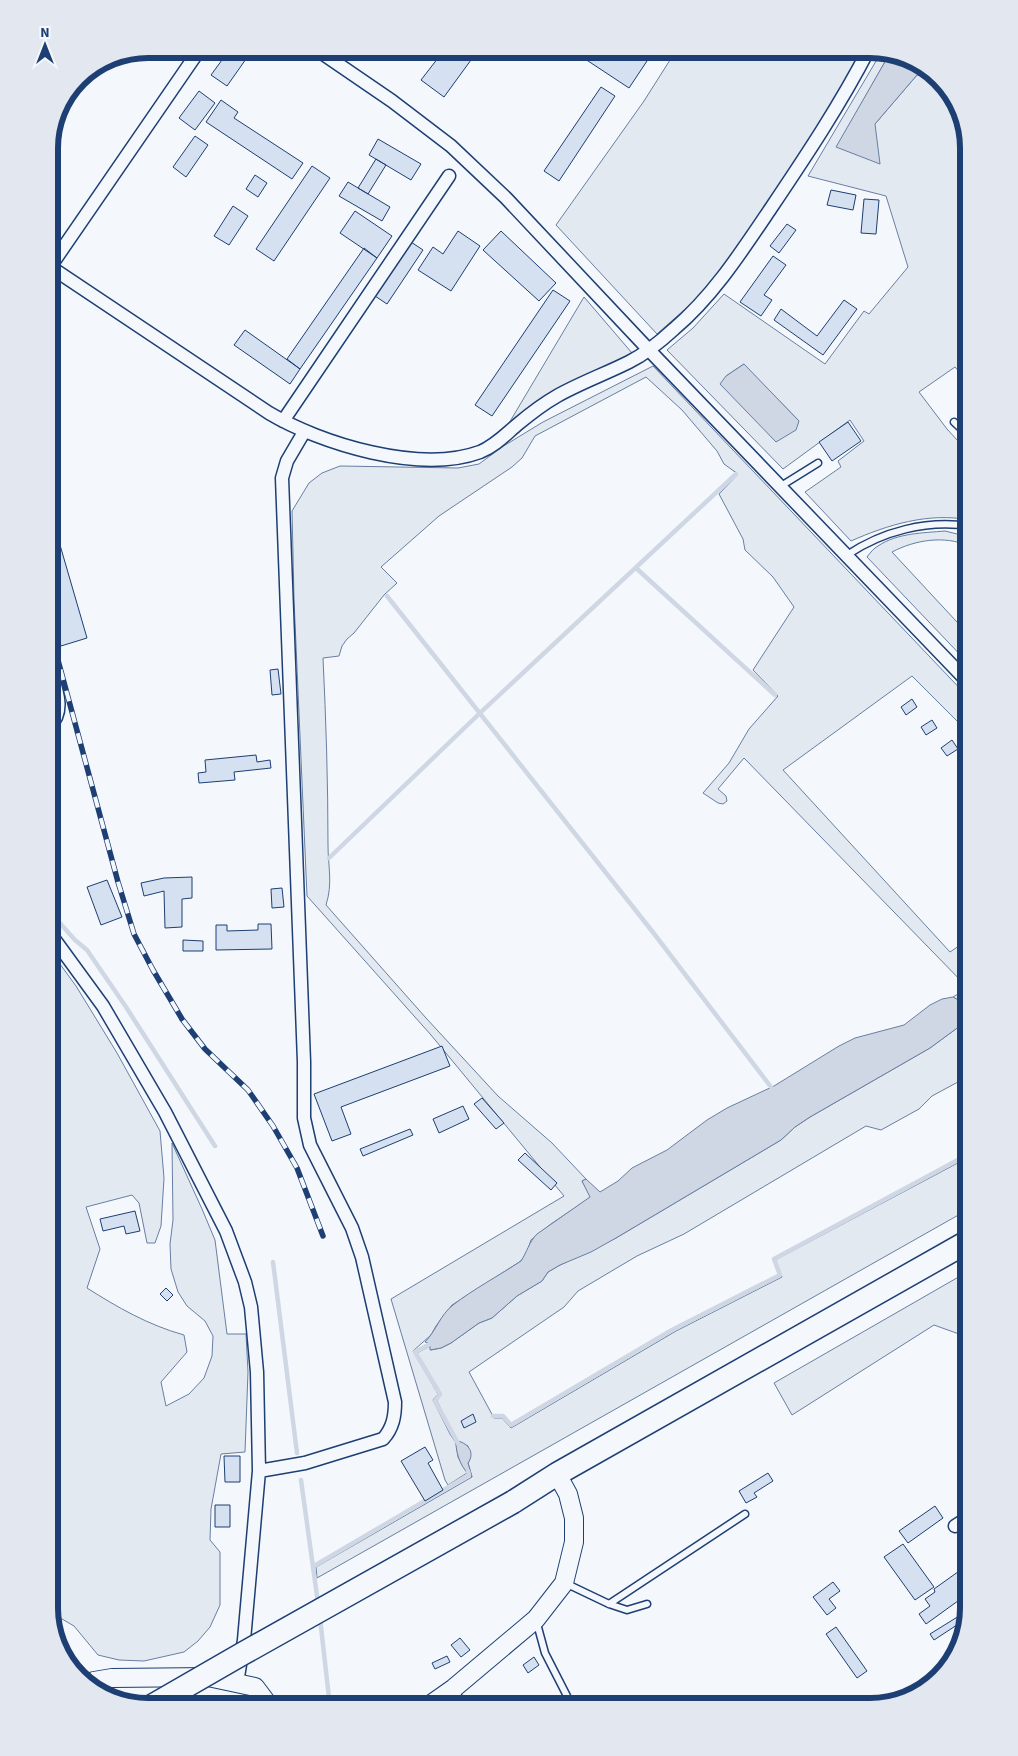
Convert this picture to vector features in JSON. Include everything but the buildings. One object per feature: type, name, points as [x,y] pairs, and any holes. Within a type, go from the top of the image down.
[{"type":"highway","points":[[166,1698],[513,1502],[557,1474],[960,1245]]},
{"type":"street","points":[[58,255],[194,58]]},
{"type":"street","points":[[329,58],[412,116],[466,159],[506,198],[648,349],[960,673]]},
{"type":"street","points":[[58,272],[283,421],[304,432],[334,443],[419,459],[459,457],[480,452],[493,445],[535,411],[558,396],[631,361],[674,330],[701,304],[770,209],[847,92],[864,58]]},
{"type":"street","points":[[283,421],[449,176]]},
{"type":"street","points":[[259,1471],[306,1463],[383,1439],[389,1433],[395,1414],[395,1402],[362,1257],[352,1228],[310,1145],[304,1118],[304,1062],[282,478],[286,461],[304,432]]},
{"type":"street","points":[[58,700],[60,707],[58,716]]},
{"type":"street","points":[[58,944],[104,1006],[165,1112],[216,1209],[236,1255],[245,1282],[251,1307],[257,1372],[259,1471],[244,1640],[238,1683]]},
{"type":"street","points":[[439,1698],[454,1688],[536,1619],[564,1583],[574,1542],[574,1518],[568,1494],[557,1474]]},
{"type":"street","points":[[955,1526],[960,1523]]},
{"type":"street","points":[[97,1682],[112,1678],[208,1677],[255,1686],[264,1698]]},
{"type":"lane","points":[[954,422],[960,428]]},
{"type":"lane","points":[[781,486],[818,463]]},
{"type":"lane","points":[[848,555],[877,538],[893,532],[927,526],[960,526]]},
{"type":"lane","points":[[609,1604],[745,1514]]},
{"type":"lane","points":[[564,1583],[609,1604],[627,1610],[646,1604]]},
{"type":"lane","points":[[536,1619],[545,1653],[567,1696]]},
{"type":"lane","points":[[454,1688],[459,1698]]},
{"type":"shaded area","points":[[671,58],[859,58],[840,93],[749,232],[714,279],[693,302],[657,334],[556,225],[644,101]]},
{"type":"shaded area","points":[[878,58],[887,59],[837,147],[875,124],[917,75],[923,75],[938,88],[951,108],[959,130],[960,373],[955,367],[919,392],[960,443],[960,519],[924,519],[894,525],[851,541],[805,492],[841,467],[838,461],[864,441],[850,420],[783,469],[667,350],[693,328],[724,294],[825,364],[864,311],[869,314],[908,267],[886,196],[808,176]],"holes":[[[744,364],[799,421],[726,376]]]},
{"type":"shaded area","points":[[887,59],[899,62],[923,75],[917,75],[875,124],[880,164],[836,147]]},
{"type":"shaded area","points":[[584,297],[632,353],[589,375],[496,445]]},
{"type":"shaded area","points":[[744,364],[799,421],[796,430],[776,442],[720,384],[726,376]]},
{"type":"shaded area","points":[[653,366],[960,689],[960,724],[912,676],[783,770],[950,952],[960,945],[960,980],[744,758],[718,789],[726,796],[727,801],[723,804],[718,803],[703,793],[729,763],[749,729],[778,696],[753,670],[794,607],[773,577],[745,550],[743,539],[719,494],[738,474],[724,464],[717,451],[682,410],[646,377],[535,436],[522,458],[512,467],[439,516],[381,567],[397,583],[384,595],[347,639],[342,646],[339,656],[323,658],[330,875],[326,905],[498,1096],[552,1143],[586,1179],[582,1181],[591,1197],[531,1240],[527,1252],[521,1261],[452,1305],[431,1335],[413,1351],[438,1394],[433,1400],[456,1443],[458,1457],[467,1473],[448,1485],[391,1299],[564,1196],[431,1035],[307,896],[292,511],[309,483],[322,473],[340,466],[458,468],[479,464],[502,447],[543,422]]},
{"type":"shaded area","points":[[945,531],[960,535],[960,543],[930,540],[910,544],[892,552],[960,625],[960,655],[867,557],[885,542],[910,534]]},
{"type":"shaded area","points":[[58,961],[76,986],[117,1053],[160,1131],[164,1178],[161,1226],[155,1243],[147,1243],[139,1203],[132,1195],[86,1207],[100,1249],[87,1288],[133,1315],[184,1335],[187,1352],[161,1382],[166,1406],[189,1394],[204,1378],[212,1356],[213,1336],[205,1321],[187,1306],[178,1292],[171,1269],[170,1244],[173,1220],[172,1143],[215,1240],[227,1334],[246,1334],[248,1372],[245,1452],[221,1454],[211,1509],[210,1540],[220,1552],[220,1605],[210,1627],[198,1641],[184,1652],[144,1661],[119,1660],[98,1655],[74,1626],[58,1617]]},
{"type":"shaded area","points":[[960,993],[960,1001],[953,997]]},
{"type":"shaded area","points":[[953,997],[960,1001],[960,1026],[930,1048],[810,1117],[781,1140],[616,1238],[548,1272],[542,1281],[517,1296],[492,1318],[479,1323],[451,1343],[441,1348],[430,1350],[430,1344],[425,1342],[441,1318],[453,1305],[521,1261],[537,1234],[590,1197],[582,1181],[586,1179],[600,1192],[618,1181],[632,1168],[667,1150],[707,1120],[727,1108],[774,1086],[855,1038],[904,1025],[930,1005],[942,999]]},
{"type":"shaded area","points":[[960,1026],[960,1081],[932,1096],[919,1109],[881,1130],[866,1126],[684,1234],[637,1256],[578,1291],[564,1307],[469,1372],[494,1418],[502,1418],[511,1428],[676,1331],[782,1277],[777,1259],[960,1162],[960,1214],[317,1578],[316,1567],[472,1477],[468,1463],[470,1459],[468,1446],[458,1441],[452,1432],[437,1401],[441,1394],[417,1353],[430,1346],[431,1350],[451,1343],[479,1323],[492,1318],[517,1296],[542,1281],[548,1272],[616,1238],[781,1140],[810,1117],[930,1048]]},
{"type":"shaded area","points":[[960,1276],[959,1334],[934,1325],[792,1415],[774,1383]]},
{"type":"shaded area","points":[[458,1441],[470,1449],[471,1456],[468,1463],[472,1477],[465,1470],[458,1457],[456,1443]]},
{"type":"waterway","points":[[329,858],[480,713],[736,474]]},
{"type":"waterway","points":[[636,568],[775,695]]},
{"type":"waterway","points":[[387,596],[652,931],[771,1087]]},
{"type":"waterway","points":[[58,921],[87,950],[215,1146]]},
{"type":"waterway","points":[[493,1416],[503,1416],[511,1425],[672,1330],[780,1275],[774,1259],[960,1159]]},
{"type":"waterway","points":[[273,1262],[297,1453]]},
{"type":"waterway","points":[[430,1344],[415,1352],[440,1394],[435,1401],[460,1447]]},
{"type":"waterway","points":[[314,1566],[469,1475],[468,1471]]},
{"type":"waterway","points":[[301,1480],[318,1603]]},
{"type":"waterway","points":[[320,1618],[329,1698]]},
{"type":"railway","points":[[58,660],[118,882],[134,934],[182,1019],[205,1049],[248,1090],[273,1126],[297,1168],[323,1236]]}]
